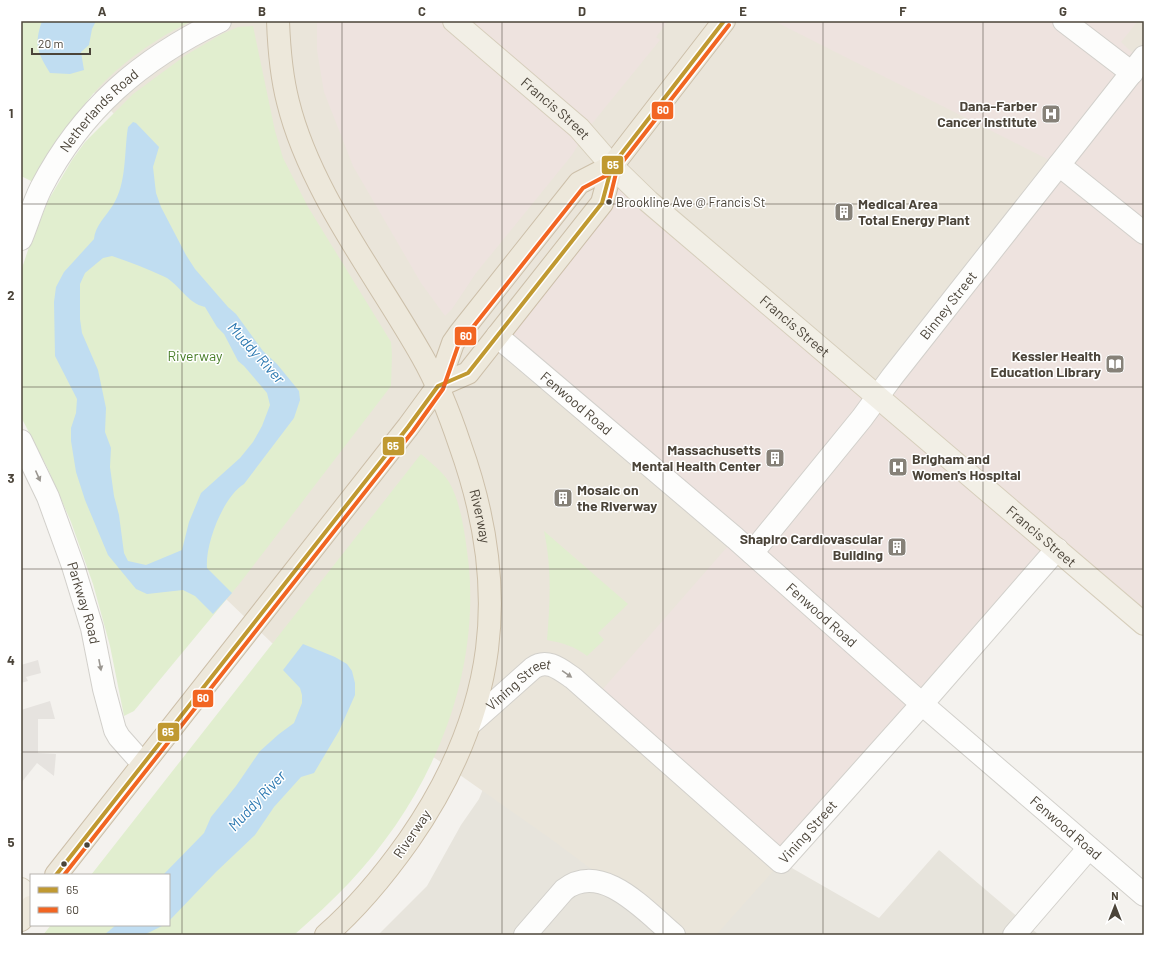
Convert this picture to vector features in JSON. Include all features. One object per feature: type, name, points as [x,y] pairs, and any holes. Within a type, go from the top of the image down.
[{"type":"highway","name":"Riverway","points":[[278,21],[281,63],[288,102],[298,134],[312,166],[334,209],[422,356],[438,386],[472,479],[483,524],[489,568],[489,638],[482,681],[470,724],[449,774],[413,834],[368,892],[326,935]]},
{"type":"highway","points":[[438,386],[468,373],[602,202],[612,166],[724,21]]},
{"type":"highway","points":[[57,874],[408,427],[438,386],[453,343],[569,195],[579,183],[612,166]]},
{"type":"highway","points":[[21,920],[30,908]]},
{"type":"main road","name":"Francis Street","points":[[454,21],[579,128],[612,166],[648,201],[1144,624]]},
{"type":"main road","points":[[21,889],[30,896]]},
{"type":"street","name":"Netherlands Road","points":[[21,239],[40,189],[83,124],[100,104],[124,80],[170,48],[220,21]]},
{"type":"street","points":[[1064,21],[1138,65]]},
{"type":"street","name":"Binney Street","points":[[752,554],[862,418],[877,396],[1138,65]]},
{"type":"street","points":[[1059,165],[1144,233]]},
{"type":"street","name":"Fenwood Road","points":[[497,336],[752,554],[922,704],[1144,895]]},
{"type":"street","name":"Parkway Road","points":[[21,440],[48,497],[73,566],[92,628],[104,690],[115,730],[119,737],[143,764]]},
{"type":"street","name":"Vining Street","points":[[470,724],[528,672],[543,663],[554,666],[573,678],[781,862],[922,704],[1057,549]]},
{"type":"street","points":[[1014,935],[1089,848]]},
{"type":"street","points":[[525,935],[564,890],[572,884],[586,881],[602,882],[618,889],[674,935]]},
{"type":"shaded area","points":[[79,21],[1144,21],[1144,624],[1057,549],[922,704],[716,935],[674,935],[618,889],[551,839],[450,768],[343,698],[315,666],[272,643],[225,598],[137,139],[79,76]]},
{"type":"shaded area","points":[[317,21],[668,21],[656,37],[660,40],[586,131],[572,155],[476,273],[452,309],[445,316],[421,283],[353,166],[324,92],[317,50]]},
{"type":"shaded area","name":"Brigham and Women's Hospital","points":[[774,21],[1138,21],[1121,42],[1144,64],[1144,624],[1057,549],[781,862],[595,698],[735,538],[497,336],[602,203],[612,166],[877,396],[1059,165]]},
{"type":"shaded area","points":[[38,660],[41,673],[26,677],[28,681],[21,683],[21,665]]},
{"type":"shaded area","points":[[50,701],[55,719],[38,719],[38,753],[56,754],[54,776],[37,763],[21,783],[21,710]]},
{"type":"shaded area","points":[[504,738],[764,852],[879,918],[939,850],[1039,935],[378,935],[427,886],[461,825],[479,799]]},
{"type":"green space","points":[[21,21],[192,21],[165,35],[126,62],[103,83],[77,115],[33,182],[21,176]]},
{"type":"green space","name":"Riverway","points":[[253,26],[275,131],[283,158],[308,207],[391,342],[391,386],[240,583],[134,711],[124,716],[110,646],[93,584],[71,522],[47,467],[21,417],[21,271],[31,241],[49,199],[72,160],[85,142],[133,94],[186,55],[222,34],[238,27]]},
{"type":"green space","points":[[421,454],[440,471],[449,482],[460,512],[465,535],[469,567],[470,611],[466,654],[457,696],[443,737],[425,777],[403,814],[378,850],[343,890],[294,935],[43,935],[50,926],[170,926],[170,874],[92,874]]},
{"type":"green space","points":[[544,531],[628,604],[598,633],[604,640],[587,656],[568,645],[547,640],[549,572],[547,545]]},
{"type":"water","points":[[42,21],[96,21],[92,29],[89,45],[81,52],[84,70],[70,74],[50,73],[38,48],[38,36]]},
{"type":"water","name":"Muddy River","points":[[133,122],[136,123],[159,147],[153,167],[156,193],[161,207],[195,269],[236,314],[263,351],[277,364],[299,391],[300,400],[294,418],[244,484],[236,490],[229,499],[212,534],[207,558],[207,568],[232,593],[213,614],[195,596],[183,590],[147,594],[136,589],[108,555],[85,500],[76,472],[71,441],[71,428],[76,413],[77,399],[55,356],[54,302],[56,287],[64,272],[94,239],[96,230],[118,196],[123,177],[128,127]],"holes":[[[112,256],[146,268],[165,277],[175,284],[193,302],[205,307],[217,327],[224,334],[238,361],[267,393],[270,405],[262,426],[253,442],[240,458],[201,493],[189,522],[182,550],[146,565],[128,561],[124,553],[110,467],[111,448],[105,432],[106,408],[98,370],[82,333],[80,319],[80,284],[85,273],[103,258]]]},
{"type":"water","name":"Muddy River","points":[[303,644],[335,657],[347,664],[352,671],[355,683],[355,695],[339,731],[314,773],[301,777],[274,807],[255,835],[216,872],[170,920],[170,874],[164,874],[204,833],[211,817],[236,786],[260,751],[294,723],[302,703],[302,695],[300,688],[283,670]]},
{"type":"water","points":[[115,926],[162,926],[144,935],[104,935]]},
{"type":"transit line","name":"65","points":[[57,874],[408,427],[438,386],[468,373],[602,203],[612,166],[724,21]]},
{"type":"transit line","name":"60","points":[[609,202],[617,169],[729,25]]},
{"type":"transit line","name":"60","points":[[65,874],[413,431],[443,389],[458,346],[465,337],[583,188],[615,171]]},
{"type":"place","name":"Dana-Farber Cancer Institute","points":[[1051,114]]},
{"type":"place","name":"Brookline Ave @ Francis St","points":[[609,202]]},
{"type":"place","name":"Medical Area Total Energy Plant","points":[[844,212]]},
{"type":"place","name":"Kessler Health Education Library","points":[[1115,364]]},
{"type":"place","name":"Massachusetts Mental Health Center","points":[[775,458]]},
{"type":"place","name":"Brigham and Women's Hospital","points":[[898,467]]},
{"type":"place","name":"Mosaic on the Riverway","points":[[563,498]]},
{"type":"place","name":"Shapiro Cardiovascular Building","points":[[897,547]]}]
